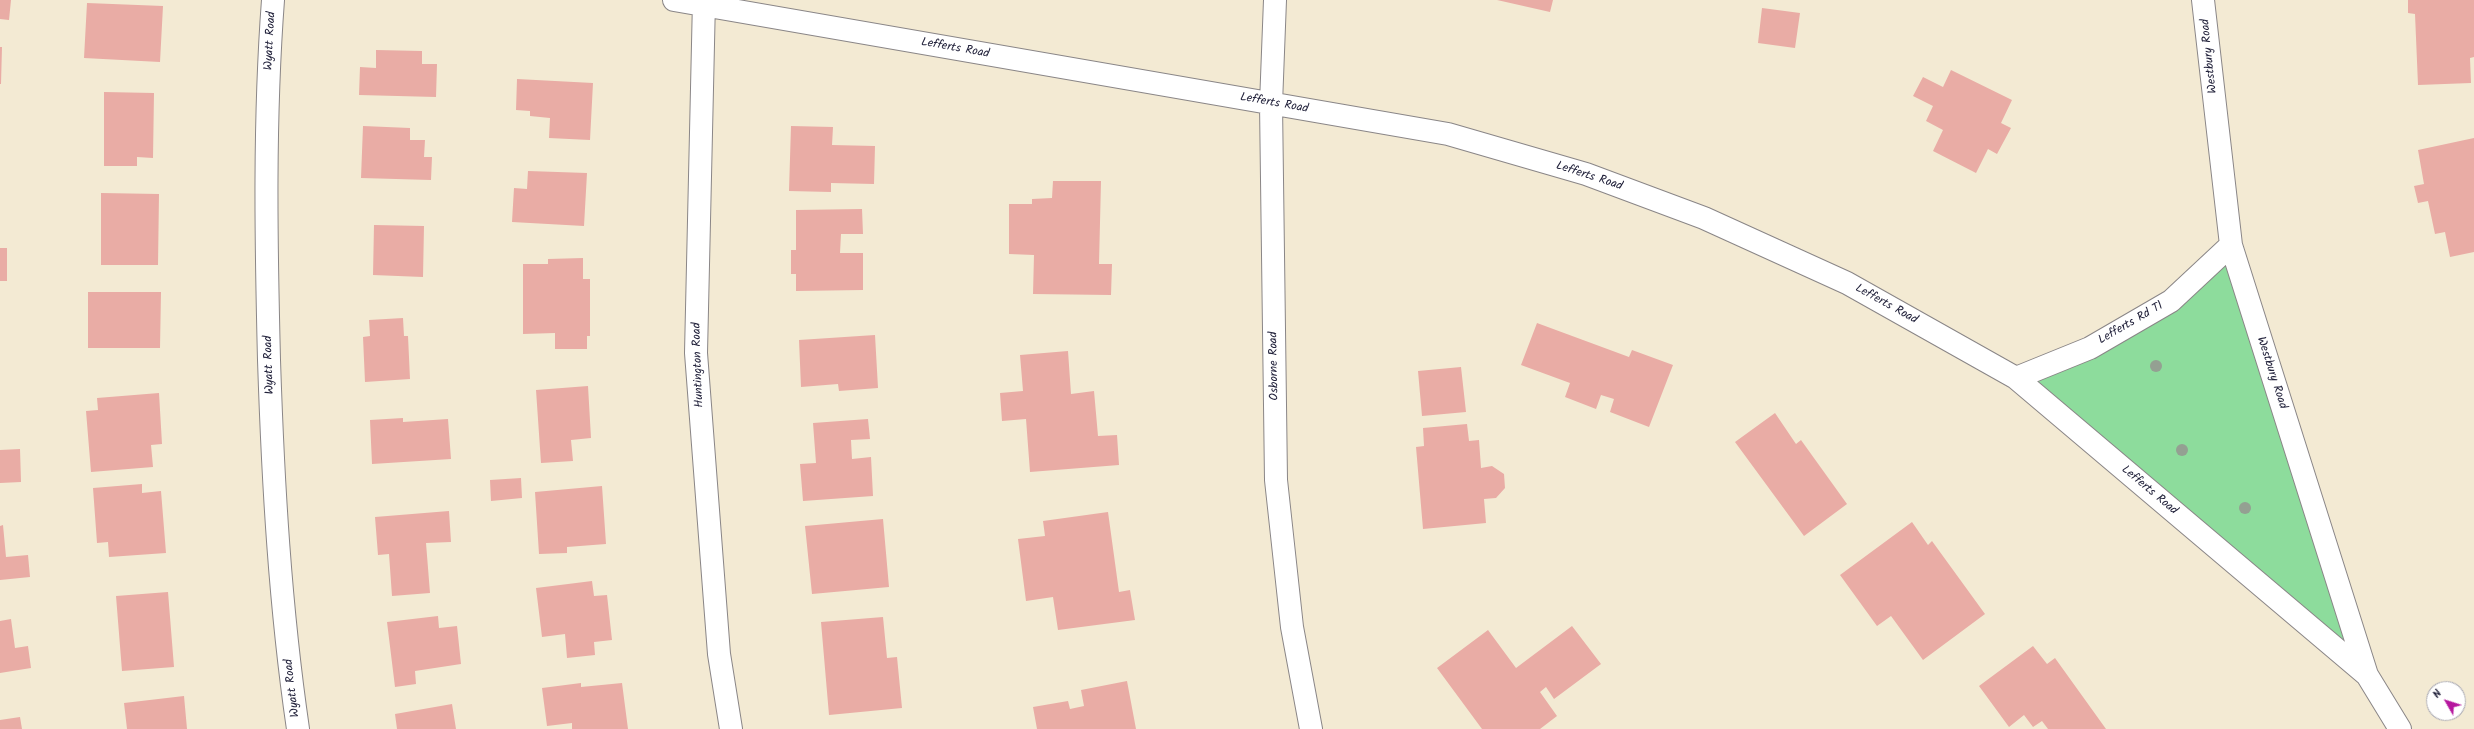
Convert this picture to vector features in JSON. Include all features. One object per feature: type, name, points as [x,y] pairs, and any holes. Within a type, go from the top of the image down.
[{"type":"street","name":"Wyatt Road","points":[[273,0],[270,48],[266,241],[274,495],[298,729]]},
{"type":"street","name":"Lefferts Road","points":[[674,0],[704,3],[1270,104],[1448,134],[1586,174],[1704,218],[1847,283],[2016,378],[2367,675]]},
{"type":"street","name":"Osborne Road","points":[[1275,0],[1270,104],[1276,480],[1292,627],[1311,729]]},
{"type":"street","name":"Westbury Road","points":[[2204,0],[2231,245],[2367,675],[2400,729]]},
{"type":"street","name":"Huntington Road","points":[[704,3],[696,353],[719,654],[731,729]]},
{"type":"street","name":"Lefferts Rd Tl","points":[[2016,378],[2090,348],[2171,301],[2231,245]]},
{"type":"green space","points":[[2231,245],[2362,667],[2016,378],[2090,348]]},
{"type":"building","points":[[0,0],[11,0],[9,20],[0,19]]},
{"type":"building","points":[[1497,0],[1553,0],[1550,12]]},
{"type":"building","points":[[2408,0],[2474,0],[2474,57],[2470,58],[2471,83],[2418,85],[2415,14],[2408,13]]},
{"type":"building","points":[[87,3],[163,6],[160,62],[84,58]]},
{"type":"building","points":[[1762,8],[1800,13],[1795,48],[1758,43]]},
{"type":"building","points":[[0,47],[2,47],[1,84],[0,84]]},
{"type":"building","points":[[376,50],[422,51],[422,64],[437,64],[436,97],[359,95],[360,67],[376,68]]},
{"type":"building","points":[[1951,70],[2012,100],[2001,123],[2011,128],[1997,154],[1988,149],[1976,173],[1933,151],[1943,130],[1926,121],[1933,106],[1913,96],[1923,77],[1943,87]]},
{"type":"building","points":[[517,79],[593,83],[590,140],[549,138],[550,118],[530,116],[530,111],[516,110]]},
{"type":"building","points":[[104,92],[154,93],[153,158],[137,157],[137,166],[104,166]]},
{"type":"building","points":[[363,126],[410,128],[410,140],[425,140],[424,157],[432,157],[431,180],[361,178]]},
{"type":"building","points":[[791,126],[833,127],[832,145],[875,146],[874,184],[831,183],[831,192],[789,191]]},
{"type":"building","points":[[2474,138],[2474,252],[2450,257],[2445,232],[2435,234],[2428,201],[2418,203],[2414,186],[2424,184],[2418,150]]},
{"type":"building","points":[[528,171],[587,173],[584,226],[512,222],[514,188],[527,189]]},
{"type":"building","points":[[1053,181],[1101,181],[1099,264],[1112,264],[1111,295],[1033,294],[1034,255],[1009,254],[1009,204],[1032,204],[1032,199],[1052,198]]},
{"type":"building","points":[[101,193],[159,194],[158,265],[101,265]]},
{"type":"building","points":[[862,209],[863,234],[841,234],[840,253],[863,253],[863,290],[796,291],[796,274],[791,274],[791,250],[796,250],[796,210]]},
{"type":"building","points":[[374,225],[424,226],[423,277],[373,275]]},
{"type":"building","points":[[0,248],[7,248],[7,281],[0,281]]},
{"type":"building","points":[[583,258],[583,279],[590,279],[590,336],[587,336],[587,349],[555,349],[555,333],[523,334],[523,264],[548,264],[548,259]]},
{"type":"building","points":[[88,292],[161,292],[160,348],[88,348]]},
{"type":"building","points":[[403,318],[404,336],[408,336],[410,379],[365,382],[363,337],[370,336],[369,320]]},
{"type":"building","points":[[1537,323],[1629,357],[1632,350],[1673,365],[1649,427],[1610,412],[1614,399],[1601,395],[1596,409],[1565,397],[1570,383],[1521,365]]},
{"type":"building","points":[[875,335],[878,388],[839,391],[838,384],[801,387],[799,340]]},
{"type":"building","points":[[1068,351],[1071,394],[1094,391],[1098,436],[1117,435],[1119,465],[1030,472],[1026,419],[1002,421],[1000,393],[1023,391],[1020,355]]},
{"type":"building","points":[[1461,367],[1466,412],[1422,416],[1418,371]]},
{"type":"building","points":[[588,386],[591,438],[571,440],[573,461],[541,463],[536,390]]},
{"type":"building","points":[[159,393],[162,444],[151,445],[153,467],[91,472],[86,411],[98,410],[97,398]]},
{"type":"building","points":[[1775,413],[1796,444],[1801,440],[1847,504],[1804,536],[1735,442]]},
{"type":"building","points":[[403,418],[403,422],[448,419],[451,459],[372,464],[370,420]]},
{"type":"building","points":[[868,419],[870,439],[851,440],[852,459],[871,457],[873,496],[803,501],[800,464],[816,463],[813,423]]},
{"type":"building","points":[[1467,424],[1469,441],[1479,440],[1481,468],[1492,466],[1504,474],[1505,488],[1496,498],[1484,499],[1486,523],[1423,529],[1416,447],[1424,446],[1423,428]]},
{"type":"building","points":[[20,449],[21,482],[0,483],[0,450]]},
{"type":"building","points":[[521,478],[522,498],[491,501],[490,480]]},
{"type":"building","points":[[142,484],[142,493],[161,491],[166,553],[109,557],[108,542],[97,543],[93,488]]},
{"type":"building","points":[[602,486],[606,544],[567,547],[567,553],[539,554],[535,492]]},
{"type":"building","points":[[449,511],[451,542],[426,543],[430,593],[392,596],[389,554],[378,555],[375,517]]},
{"type":"building","points":[[1108,512],[1119,592],[1130,590],[1135,620],[1058,630],[1053,597],[1026,601],[1018,539],[1045,536],[1043,521]]},
{"type":"building","points":[[883,519],[889,587],[812,594],[805,526]]},
{"type":"building","points":[[1912,522],[1928,545],[1932,541],[1985,614],[1923,660],[1891,616],[1877,626],[1840,575]]},
{"type":"building","points":[[3,525],[6,557],[28,555],[30,577],[0,580],[0,526]]},
{"type":"building","points":[[592,581],[594,596],[607,595],[612,640],[594,642],[595,655],[567,658],[565,634],[542,637],[536,588]]},
{"type":"building","points":[[168,592],[174,667],[122,671],[116,596]]},
{"type":"building","points":[[438,616],[439,628],[457,626],[461,664],[415,671],[416,684],[395,687],[387,622]]},
{"type":"building","points":[[883,617],[887,658],[897,657],[902,708],[829,715],[821,622]]},
{"type":"building","points":[[11,619],[15,648],[28,646],[31,668],[0,673],[0,621]]},
{"type":"building","points":[[1572,626],[1601,664],[1554,699],[1546,687],[1540,692],[1557,716],[1540,729],[1482,729],[1437,668],[1488,630],[1516,668]]},
{"type":"building","points":[[2033,646],[2047,664],[2055,658],[2106,729],[2048,729],[2042,721],[2033,727],[2024,715],[2009,727],[1979,686]]},
{"type":"building","points":[[1127,681],[1136,729],[1037,729],[1033,707],[1068,701],[1070,709],[1084,706],[1081,690]]},
{"type":"building","points":[[581,683],[581,687],[622,683],[628,729],[572,729],[572,723],[547,726],[542,688]]},
{"type":"building","points":[[184,696],[187,729],[127,729],[124,703]]},
{"type":"building","points":[[452,704],[456,729],[397,729],[395,714]]},
{"type":"building","points":[[20,717],[22,729],[0,729],[0,720]]}]
